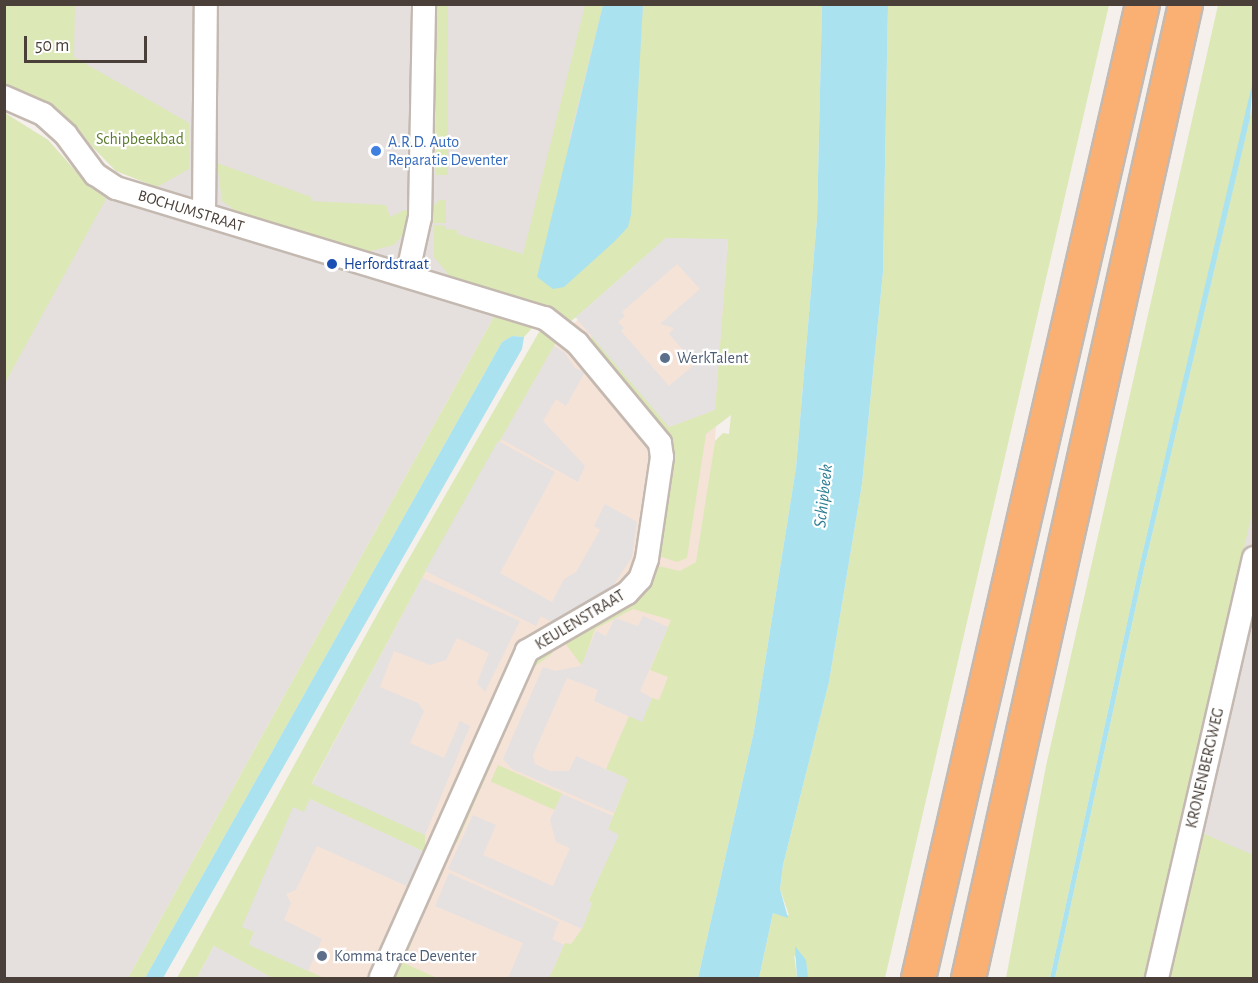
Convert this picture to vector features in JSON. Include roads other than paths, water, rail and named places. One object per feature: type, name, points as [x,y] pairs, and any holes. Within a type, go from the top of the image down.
[{"type":"highway","points":[[918,978],[1142,4]]},
{"type":"highway","points":[[968,978],[1002,815],[1185,4]]},
{"type":"highway","points":[[988,978],[1002,815]]},
{"type":"street","points":[[204,214],[206,4]]},
{"type":"street","points":[[407,276],[420,217],[424,4]]},
{"type":"street","name":"BOCHUMSTRAAT","points":[[4,98],[43,114],[66,135],[95,174],[116,188],[407,276]]},
{"type":"street","name":"KEULENSTRAAT","points":[[381,978],[527,651],[627,593],[640,579],[647,559],[662,457],[660,443],[649,425],[577,343],[553,323],[407,276]]},
{"type":"street","name":"KRONENBERGWEG","points":[[1158,978],[1254,558]]},
{"type":"water","points":[[603,5],[643,5],[631,215],[628,227],[615,241],[564,287],[553,289],[537,277]]},
{"type":"water","name":"Schipbeek","points":[[822,5],[888,5],[883,272],[862,484],[829,682],[783,865],[780,889],[788,918],[773,913],[759,978],[698,978],[754,731],[796,468],[817,219]]},
{"type":"water","points":[[1253,80],[1250,118],[1144,569],[1055,978],[1050,978],[1139,568]]},
{"type":"water","points":[[512,336],[524,337],[522,349],[163,978],[145,978],[502,342]]},
{"type":"water","points":[[795,946],[806,960],[808,978],[797,978]]},
{"type":"place","name":"A.R.D. Auto Reparatie Deventer","points":[[376,151]]},
{"type":"place","name":"Herfordstraat","points":[[332,264]]},
{"type":"place","name":"WerkTalent","points":[[665,358]]},
{"type":"place","name":"Komma trace Deventer","points":[[322,956]]},
{"type":"park label","name":"Schipbeekbad","points":[[140,139]]}]
